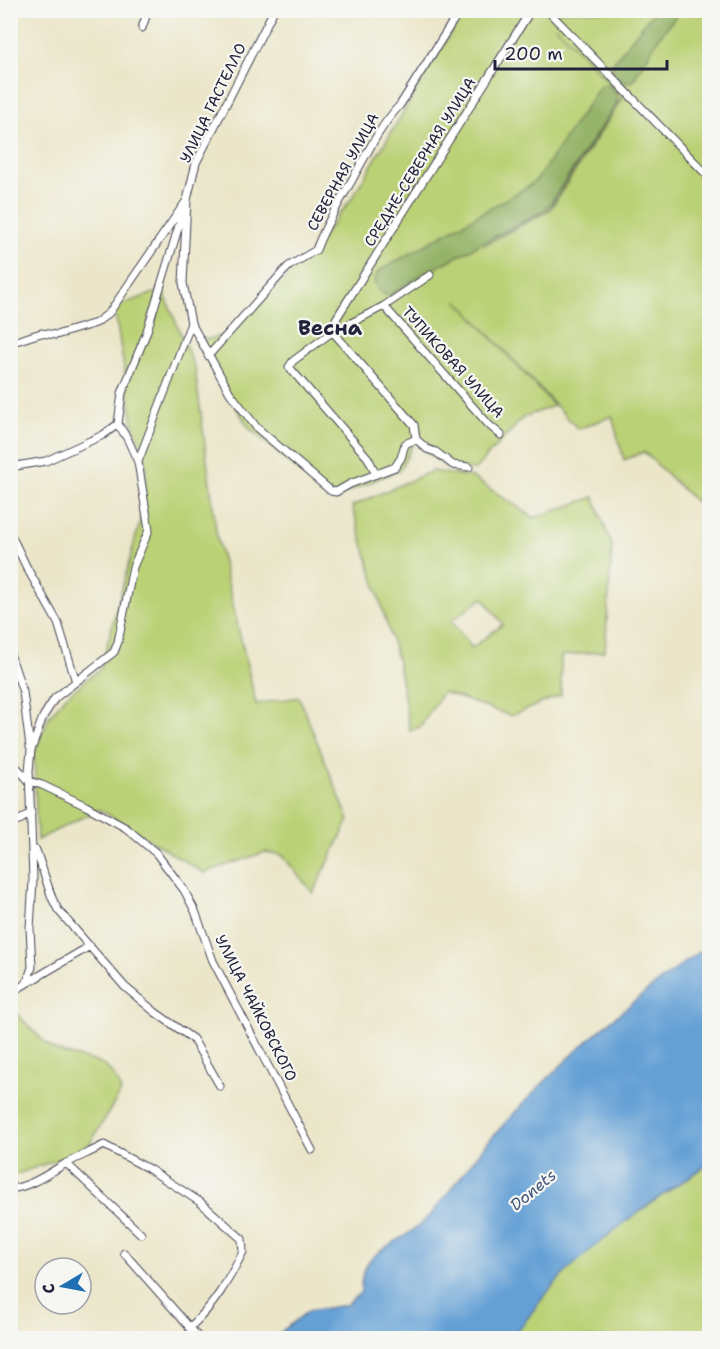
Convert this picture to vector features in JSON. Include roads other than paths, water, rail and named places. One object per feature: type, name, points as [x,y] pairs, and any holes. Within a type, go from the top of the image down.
[{"type":"street","points":[[142,28],[148,10]]},
{"type":"street","name":"УЛИЦА ГАСТЕЛЛО","points":[[191,323],[183,283],[187,200],[196,163],[274,10]]},
{"type":"street","name":"СЕВЕРНАЯ УЛИЦА","points":[[208,356],[289,266],[316,250],[322,234],[373,144],[460,10]]},
{"type":"street","name":"СРЕДНЕ-СЕВЕРНАЯ УЛИЦА","points":[[336,330],[336,319],[531,10]]},
{"type":"street","points":[[546,10],[710,178]]},
{"type":"street","points":[[10,343],[41,333],[56,335],[96,323],[109,313],[187,200]]},
{"type":"street","points":[[31,750],[47,708],[55,698],[114,652],[118,642],[133,567],[149,530],[138,462],[118,424],[122,393],[146,334],[187,200]]},
{"type":"street","points":[[376,474],[368,458],[288,367],[292,361],[336,330],[384,306],[430,275]]},
{"type":"street","name":"ТУПИКОВАЯ УЛИЦА","points":[[384,306],[489,425],[501,435]]},
{"type":"street","points":[[191,323],[230,393],[257,428],[325,488],[336,492],[395,467],[401,458],[405,444],[416,439]]},
{"type":"street","points":[[138,462],[191,323]]},
{"type":"street","points":[[336,330],[414,425],[416,439],[427,449],[436,452],[453,465],[469,466]]},
{"type":"street","points":[[10,467],[46,461],[103,435],[118,424]]},
{"type":"street","points":[[10,533],[58,623],[76,682]]},
{"type":"street","points":[[10,654],[23,692],[31,750],[29,781],[33,842],[30,928],[32,967],[27,982]]},
{"type":"street","points":[[10,760],[29,781]]},
{"type":"street","name":"УЛИЦА ЧАЙКОВСКОГО","points":[[29,781],[42,784],[126,828],[156,853],[184,890],[195,911],[213,961],[312,1150]]},
{"type":"street","points":[[10,826],[31,813]]},
{"type":"street","points":[[33,842],[55,904],[125,987],[193,1039],[220,1086]]},
{"type":"street","points":[[10,993],[90,946]]},
{"type":"street","points":[[10,1190],[44,1179],[66,1163],[104,1145],[149,1169],[200,1202],[242,1239],[243,1252],[220,1295],[189,1328]]},
{"type":"street","points":[[66,1163],[141,1234]]},
{"type":"street","points":[[124,1253],[199,1338]]},
{"type":"water","name":"Donets","points":[[709,945],[709,1164],[633,1216],[579,1260],[549,1291],[513,1338],[273,1338],[308,1311],[346,1305],[361,1292],[362,1278],[372,1258],[423,1222],[441,1203],[489,1141],[539,1087],[621,1012]]},
{"type":"district","name":"Весна","points":[[330,328]]}]
